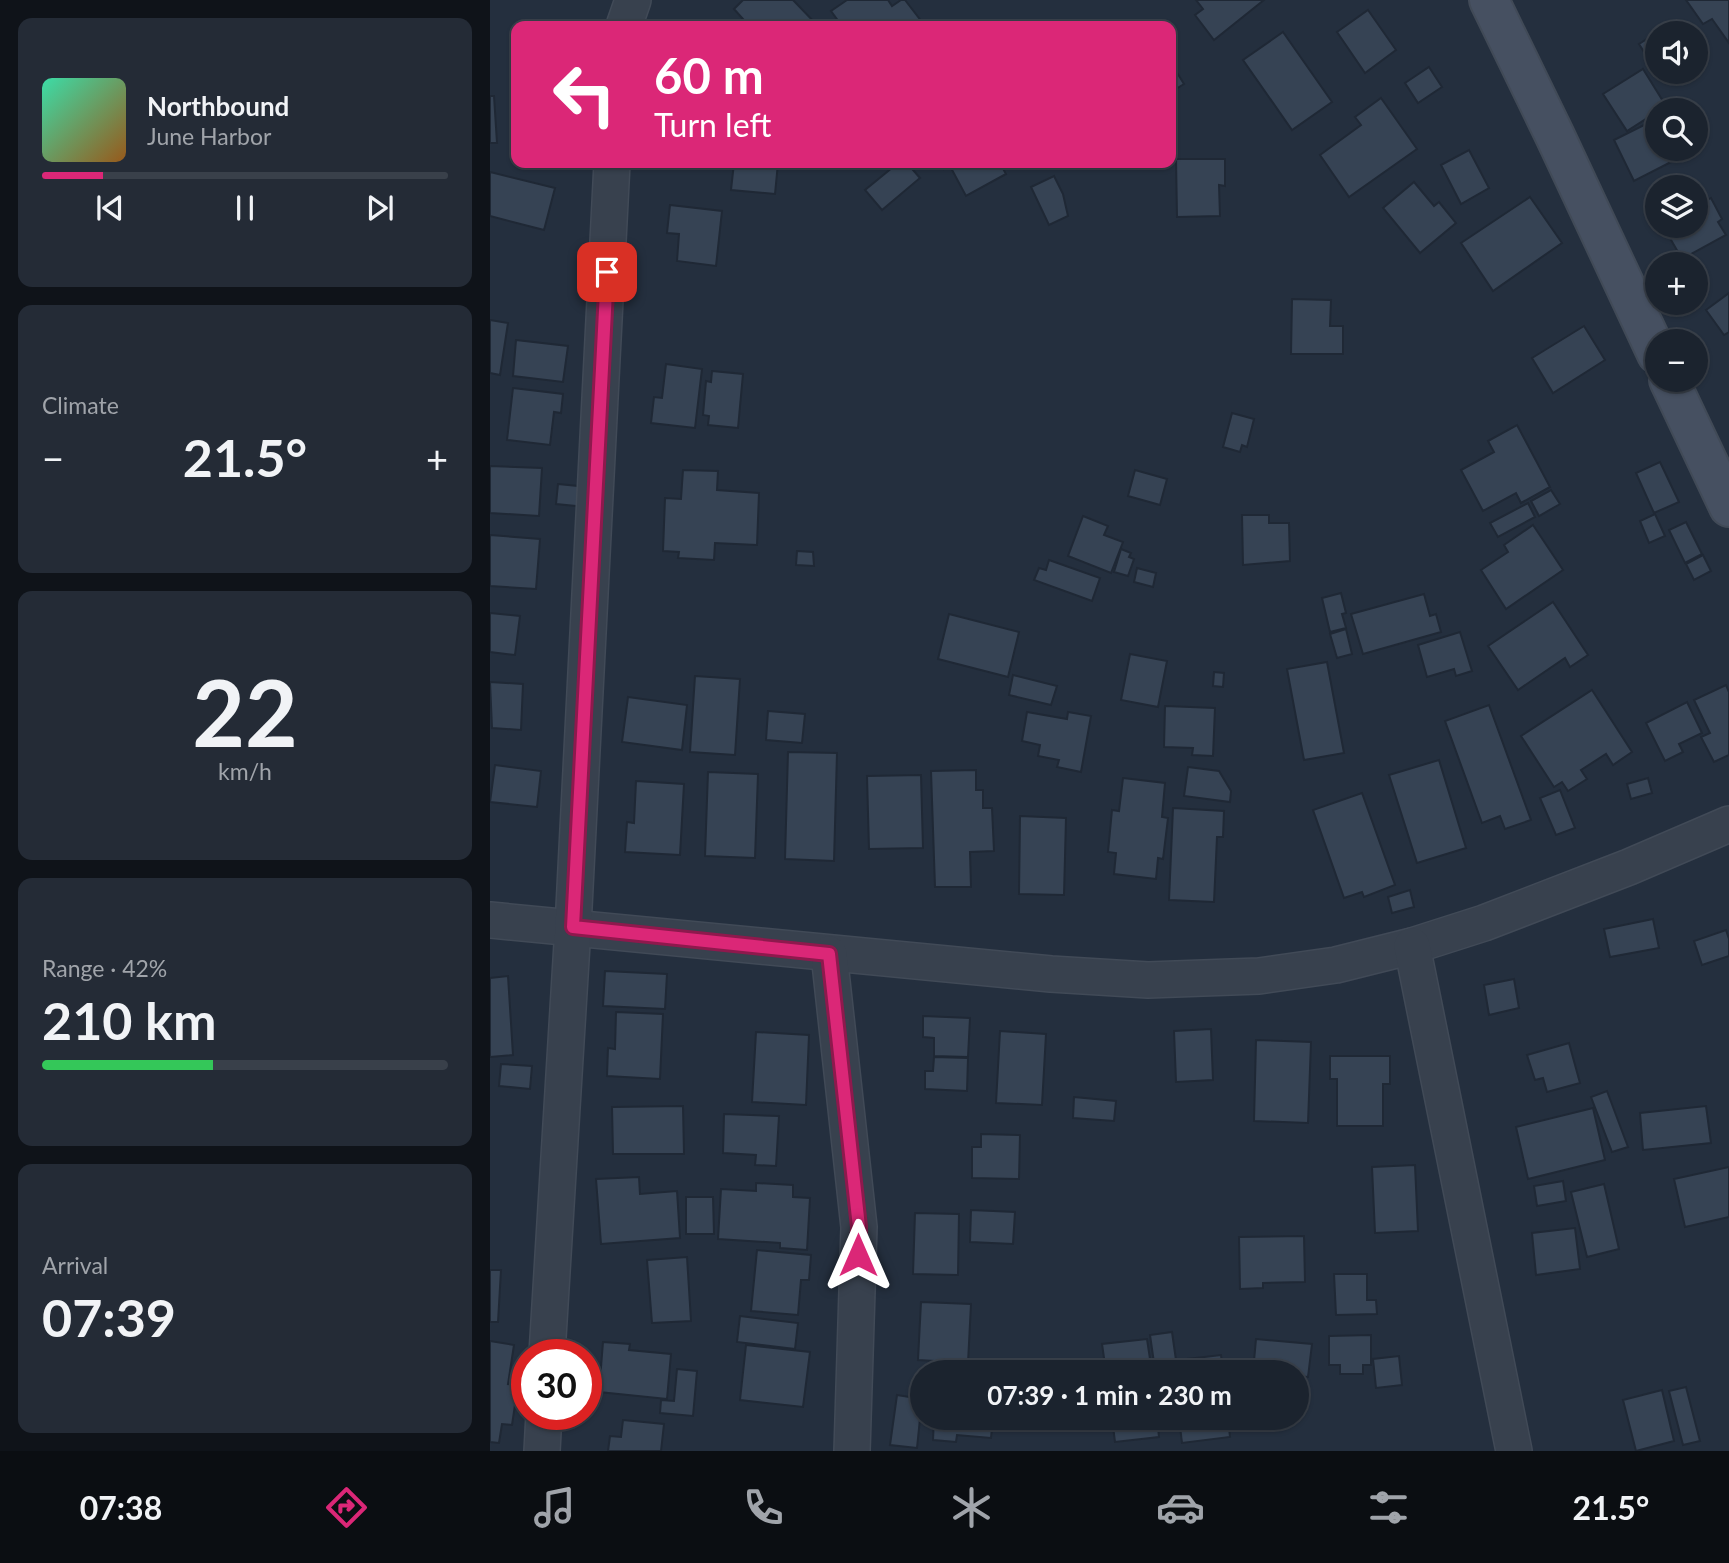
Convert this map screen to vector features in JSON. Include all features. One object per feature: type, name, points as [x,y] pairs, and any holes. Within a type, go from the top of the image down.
[{"type":"street","points":[[626,21],[633,0]]},
{"type":"street","points":[[1489,0],[1645,329]]},
{"type":"street","points":[[549,1339],[612,168]]},
{"type":"street","points":[[1675,392],[1729,507]]},
{"type":"street","points":[[490,920],[1051,974],[1148,980],[1259,976],[1336,965],[1412,946],[1484,923],[1617,872],[1729,824]]},
{"type":"street","points":[[1412,946],[1514,1451]]},
{"type":"street","points":[[829,954],[859,1227],[852,1451]]},
{"type":"street","points":[[542,1451],[543,1430]]},
{"type":"building","points":[[743,0],[793,0],[813,21],[741,21],[743,19],[734,9]]},
{"type":"building","points":[[847,0],[888,0],[892,6],[905,0],[921,21],[838,21],[831,11]]},
{"type":"building","points":[[1196,0],[1264,0],[1214,40],[1195,15],[1203,9]]},
{"type":"building","points":[[1686,0],[1729,0],[1729,43],[1712,19],[1701,21]]},
{"type":"building","points":[[1368,10],[1396,50],[1365,73],[1337,32]]},
{"type":"building","points":[[1283,32],[1332,102],[1292,130],[1243,60]]},
{"type":"building","points":[[1645,40],[1645,54],[1639,44]]},
{"type":"building","points":[[1429,67],[1442,87],[1418,103],[1405,83]]},
{"type":"building","points":[[1643,69],[1645,84],[1652,84],[1661,98],[1645,98],[1645,119],[1627,131],[1603,94]]},
{"type":"building","points":[[1176,71],[1184,84],[1176,89]]},
{"type":"building","points":[[490,96],[494,96],[497,143],[490,143]]},
{"type":"building","points":[[1381,98],[1417,149],[1349,197],[1320,155],[1361,125],[1355,117]]},
{"type":"building","points":[[1645,124],[1645,161],[1673,161],[1634,181],[1614,140]]},
{"type":"building","points":[[1469,150],[1489,188],[1461,204],[1441,165]]},
{"type":"building","points":[[1176,159],[1225,159],[1225,186],[1219,185],[1220,216],[1177,217]]},
{"type":"building","points":[[733,168],[778,168],[775,194],[731,190]]},
{"type":"building","points":[[892,168],[911,168],[920,178],[882,210],[865,190]]},
{"type":"building","points":[[951,168],[1003,168],[1006,174],[966,196]]},
{"type":"building","points":[[490,172],[555,188],[544,230],[490,216]]},
{"type":"building","points":[[1054,176],[1063,194],[1068,216],[1049,225],[1031,187]]},
{"type":"building","points":[[1414,182],[1434,206],[1439,202],[1456,223],[1420,253],[1383,208]]},
{"type":"building","points":[[1530,197],[1562,243],[1493,291],[1461,243]]},
{"type":"building","points":[[1711,198],[1722,219],[1718,222],[1726,235],[1695,252],[1678,252],[1670,238],[1708,238],[1708,200]]},
{"type":"building","points":[[670,205],[722,211],[716,266],[677,261],[679,234],[667,233]]},
{"type":"building","points":[[1729,293],[1729,332],[1724,335],[1708,313],[1708,309]]},
{"type":"building","points":[[1292,299],[1331,300],[1330,326],[1343,326],[1343,354],[1291,354]]},
{"type":"building","points":[[490,320],[508,323],[500,375],[490,373]]},
{"type":"building","points":[[1584,326],[1605,360],[1553,393],[1532,358]]},
{"type":"building","points":[[516,340],[568,346],[563,382],[513,376]]},
{"type":"building","points":[[666,364],[702,369],[695,428],[651,423],[654,397],[662,398]]},
{"type":"building","points":[[712,371],[743,374],[738,428],[708,425],[709,416],[703,415],[706,381],[711,382]]},
{"type":"building","points":[[513,388],[563,394],[561,413],[554,412],[550,445],[507,440]]},
{"type":"building","points":[[1232,413],[1254,419],[1247,447],[1242,445],[1240,452],[1223,447]]},
{"type":"building","points":[[1517,425],[1550,487],[1521,503],[1516,493],[1483,511],[1461,470],[1494,452],[1488,441]]},
{"type":"building","points":[[1660,462],[1679,502],[1654,513],[1636,473]]},
{"type":"building","points":[[490,466],[542,468],[539,516],[490,513]]},
{"type":"building","points":[[683,470],[718,471],[717,490],[759,493],[757,545],[715,543],[714,560],[678,558],[679,552],[663,551],[665,498],[681,499]]},
{"type":"building","points":[[1135,470],[1167,479],[1160,505],[1128,496]]},
{"type":"building","points":[[558,484],[588,487],[586,507],[556,504]]},
{"type":"building","points":[[1551,490],[1560,504],[1539,516],[1531,501]]},
{"type":"building","points":[[1528,503],[1535,517],[1498,537],[1490,523]]},
{"type":"building","points":[[1655,514],[1665,536],[1649,543],[1640,521]]},
{"type":"building","points":[[1242,515],[1269,515],[1269,523],[1289,523],[1290,561],[1243,565]]},
{"type":"building","points":[[1083,516],[1108,526],[1104,535],[1123,542],[1111,573],[1068,556]]},
{"type":"building","points":[[1686,522],[1702,554],[1685,563],[1669,530]]},
{"type":"building","points":[[1533,525],[1563,570],[1506,609],[1481,570],[1508,552],[1504,545]]},
{"type":"building","points":[[490,535],[540,539],[536,589],[490,586]]},
{"type":"building","points":[[1121,549],[1131,553],[1129,557],[1134,559],[1128,576],[1114,572]]},
{"type":"building","points":[[797,551],[813,552],[814,566],[796,565]]},
{"type":"building","points":[[1703,555],[1711,571],[1694,580],[1686,564]]},
{"type":"building","points":[[1049,560],[1100,578],[1092,601],[1034,580],[1039,568],[1046,570]]},
{"type":"building","points":[[1137,568],[1156,573],[1153,587],[1134,582]]},
{"type":"building","points":[[1341,593],[1346,613],[1342,614],[1346,628],[1330,632],[1322,598]]},
{"type":"building","points":[[1424,594],[1430,616],[1436,614],[1441,632],[1363,654],[1351,614]]},
{"type":"building","points":[[1553,602],[1588,655],[1570,667],[1565,658],[1518,690],[1488,646]]},
{"type":"building","points":[[490,613],[520,616],[515,655],[490,652]]},
{"type":"building","points":[[949,614],[1019,632],[1008,677],[938,659]]},
{"type":"building","points":[[1346,629],[1352,654],[1337,658],[1330,634]]},
{"type":"building","points":[[1460,632],[1472,671],[1456,676],[1454,669],[1427,677],[1418,645]]},
{"type":"building","points":[[1130,654],[1167,661],[1158,707],[1121,700]]},
{"type":"building","points":[[1327,662],[1344,753],[1304,760],[1287,669]]},
{"type":"building","points":[[1214,672],[1224,673],[1223,687],[1213,686]]},
{"type":"building","points":[[1013,675],[1057,686],[1051,705],[1009,695]]},
{"type":"building","points":[[695,676],[740,679],[735,755],[690,752]]},
{"type":"building","points":[[490,682],[523,684],[521,730],[492,728]]},
{"type":"building","points":[[1726,685],[1729,692],[1729,755],[1714,762],[1701,737],[1710,733],[1694,700]]},
{"type":"building","points":[[1592,690],[1632,752],[1613,765],[1606,754],[1581,770],[1587,779],[1568,791],[1562,782],[1554,787],[1521,736]]},
{"type":"building","points":[[628,697],[687,705],[682,750],[622,742]]},
{"type":"building","points":[[1687,702],[1702,733],[1679,744],[1683,752],[1665,761],[1646,723]]},
{"type":"building","points":[[1489,705],[1531,820],[1505,829],[1500,816],[1482,823],[1445,721]]},
{"type":"building","points":[[1165,706],[1215,708],[1213,756],[1192,755],[1193,748],[1164,747]]},
{"type":"building","points":[[768,711],[805,714],[802,743],[766,740]]},
{"type":"building","points":[[1027,712],[1067,719],[1068,712],[1091,716],[1081,772],[1057,767],[1059,760],[1038,756],[1040,745],[1022,741]]},
{"type":"building","points":[[788,752],[837,753],[834,861],[785,859]]},
{"type":"building","points":[[1439,760],[1466,848],[1417,863],[1389,775]]},
{"type":"building","points":[[495,765],[541,771],[537,807],[490,802]]},
{"type":"building","points":[[1188,767],[1219,771],[1231,791],[1230,802],[1184,796]]},
{"type":"building","points":[[976,770],[976,790],[983,790],[983,808],[992,808],[994,851],[970,852],[971,887],[935,887],[931,771]]},
{"type":"building","points":[[708,772],[758,774],[755,858],[705,856]]},
{"type":"building","points":[[921,775],[923,848],[869,849],[867,776]]},
{"type":"building","points":[[1123,778],[1165,783],[1162,817],[1168,818],[1163,859],[1158,858],[1156,879],[1114,874],[1116,853],[1108,852],[1112,810],[1119,811]]},
{"type":"building","points":[[1648,778],[1652,793],[1631,799],[1627,784]]},
{"type":"building","points":[[636,781],[684,784],[680,855],[625,852],[627,822],[634,823]]},
{"type":"building","points":[[1560,790],[1575,828],[1556,835],[1540,798]]},
{"type":"building","points":[[1362,793],[1395,885],[1364,897],[1362,892],[1344,898],[1313,810]]},
{"type":"building","points":[[1173,808],[1224,811],[1223,837],[1217,837],[1214,902],[1169,900]]},
{"type":"building","points":[[1020,816],[1066,818],[1064,895],[1019,894]]},
{"type":"building","points":[[1410,890],[1414,907],[1392,913],[1388,897]]},
{"type":"building","points":[[1653,919],[1659,948],[1610,957],[1604,929]]},
{"type":"building","points":[[1726,930],[1729,956],[1702,965],[1694,941]]},
{"type":"building","points":[[605,971],[667,974],[665,1009],[603,1006]]},
{"type":"building","points":[[508,976],[513,1055],[490,1057],[490,978]]},
{"type":"building","points":[[1514,979],[1519,1008],[1489,1015],[1484,985]]},
{"type":"building","points":[[616,1012],[663,1014],[660,1079],[607,1076],[608,1048],[615,1049]]},
{"type":"building","points":[[923,1016],[970,1018],[968,1057],[934,1056],[934,1038],[923,1037]]},
{"type":"building","points":[[1211,1029],[1213,1080],[1176,1082],[1174,1031]]},
{"type":"building","points":[[1000,1031],[1046,1034],[1042,1105],[996,1103]]},
{"type":"building","points":[[756,1032],[809,1035],[806,1105],[752,1102]]},
{"type":"building","points":[[1256,1040],[1311,1042],[1308,1123],[1254,1121]]},
{"type":"building","points":[[1569,1043],[1580,1083],[1547,1092],[1543,1078],[1535,1080],[1527,1055]]},
{"type":"building","points":[[1330,1056],[1390,1056],[1390,1084],[1383,1084],[1383,1126],[1337,1126],[1337,1079],[1330,1079]]},
{"type":"building","points":[[934,1057],[968,1058],[967,1091],[925,1089],[925,1071],[933,1071]]},
{"type":"building","points":[[501,1064],[532,1066],[530,1089],[499,1086]]},
{"type":"building","points":[[1607,1091],[1628,1147],[1612,1152],[1591,1097]]},
{"type":"building","points":[[1074,1097],[1116,1101],[1114,1121],[1073,1118]]},
{"type":"building","points":[[683,1106],[684,1154],[613,1154],[612,1107]]},
{"type":"building","points":[[1706,1106],[1711,1143],[1643,1150],[1640,1113]]},
{"type":"building","points":[[1593,1108],[1605,1160],[1528,1179],[1516,1127]]},
{"type":"building","points":[[724,1114],[779,1116],[776,1166],[755,1165],[756,1155],[723,1153]]},
{"type":"building","points":[[981,1134],[1020,1135],[1019,1179],[972,1178],[972,1147],[981,1147]]},
{"type":"building","points":[[1415,1165],[1418,1231],[1375,1233],[1372,1167]]},
{"type":"building","points":[[1729,1167],[1729,1217],[1685,1227],[1674,1179]]},
{"type":"building","points":[[639,1177],[640,1194],[677,1191],[680,1238],[601,1244],[596,1179]]},
{"type":"building","points":[[1563,1181],[1566,1201],[1537,1206],[1534,1186]]},
{"type":"building","points":[[756,1183],[793,1185],[793,1197],[810,1198],[807,1250],[780,1248],[780,1243],[718,1239],[721,1189],[756,1191]]},
{"type":"building","points":[[1604,1184],[1619,1249],[1587,1257],[1571,1192]]},
{"type":"building","points":[[686,1197],[713,1197],[714,1234],[686,1234]]},
{"type":"building","points":[[971,1210],[1015,1212],[1013,1244],[970,1242]]},
{"type":"building","points":[[915,1213],[959,1214],[958,1275],[913,1274]]},
{"type":"building","points":[[1575,1228],[1580,1269],[1536,1275],[1532,1233]]},
{"type":"building","points":[[1304,1236],[1305,1282],[1263,1283],[1263,1288],[1240,1289],[1239,1237]]},
{"type":"building","points":[[757,1250],[811,1255],[809,1280],[801,1280],[798,1315],[751,1311]]},
{"type":"building","points":[[687,1257],[691,1321],[652,1323],[647,1260]]},
{"type":"building","points":[[490,1270],[501,1270],[498,1322],[490,1322]]},
{"type":"building","points":[[1334,1274],[1367,1274],[1367,1300],[1376,1300],[1377,1314],[1336,1315]]},
{"type":"building","points":[[921,1302],[971,1304],[968,1360],[918,1360]]},
{"type":"building","points":[[740,1316],[798,1323],[795,1349],[737,1342]]},
{"type":"building","points":[[1172,1332],[1176,1360],[1154,1360],[1150,1335]]},
{"type":"building","points":[[1371,1335],[1371,1365],[1363,1365],[1363,1374],[1340,1374],[1340,1365],[1329,1365],[1329,1336]]},
{"type":"building","points":[[1147,1339],[1150,1360],[1104,1360],[1102,1344]]},
{"type":"building","points":[[1256,1339],[1312,1344],[1309,1369],[1309,1360],[1254,1360]]},
{"type":"building","points":[[490,1341],[511,1344],[508,1384],[511,1384],[511,1425],[502,1424],[499,1443],[490,1442]]},
{"type":"building","points":[[603,1342],[630,1344],[629,1350],[671,1354],[667,1399],[602,1392]]},
{"type":"building","points":[[746,1345],[810,1352],[803,1407],[740,1400]]},
{"type":"building","points":[[1221,1355],[1222,1360],[1179,1360]]},
{"type":"building","points":[[1399,1356],[1402,1385],[1376,1388],[1373,1359]]},
{"type":"building","points":[[677,1369],[697,1371],[693,1416],[660,1413],[661,1400],[674,1401]]},
{"type":"building","points":[[1686,1387],[1700,1441],[1683,1445],[1669,1391]]},
{"type":"building","points":[[1662,1390],[1674,1441],[1636,1451],[1623,1400]]},
{"type":"building","points":[[897,1395],[910,1397],[910,1430],[919,1430],[917,1448],[890,1445]]},
{"type":"building","points":[[623,1420],[664,1424],[661,1451],[608,1451],[610,1436],[621,1437]]},
{"type":"building","points":[[933,1430],[992,1430],[991,1438],[957,1435],[956,1442],[933,1440]]},
{"type":"building","points":[[1114,1430],[1158,1430],[1159,1437],[1115,1442]]},
{"type":"building","points":[[1180,1430],[1229,1430],[1230,1437],[1182,1443]]},
{"type":"route","points":[[607,272],[573,927],[829,954],[859,1227],[858,1255]]}]
